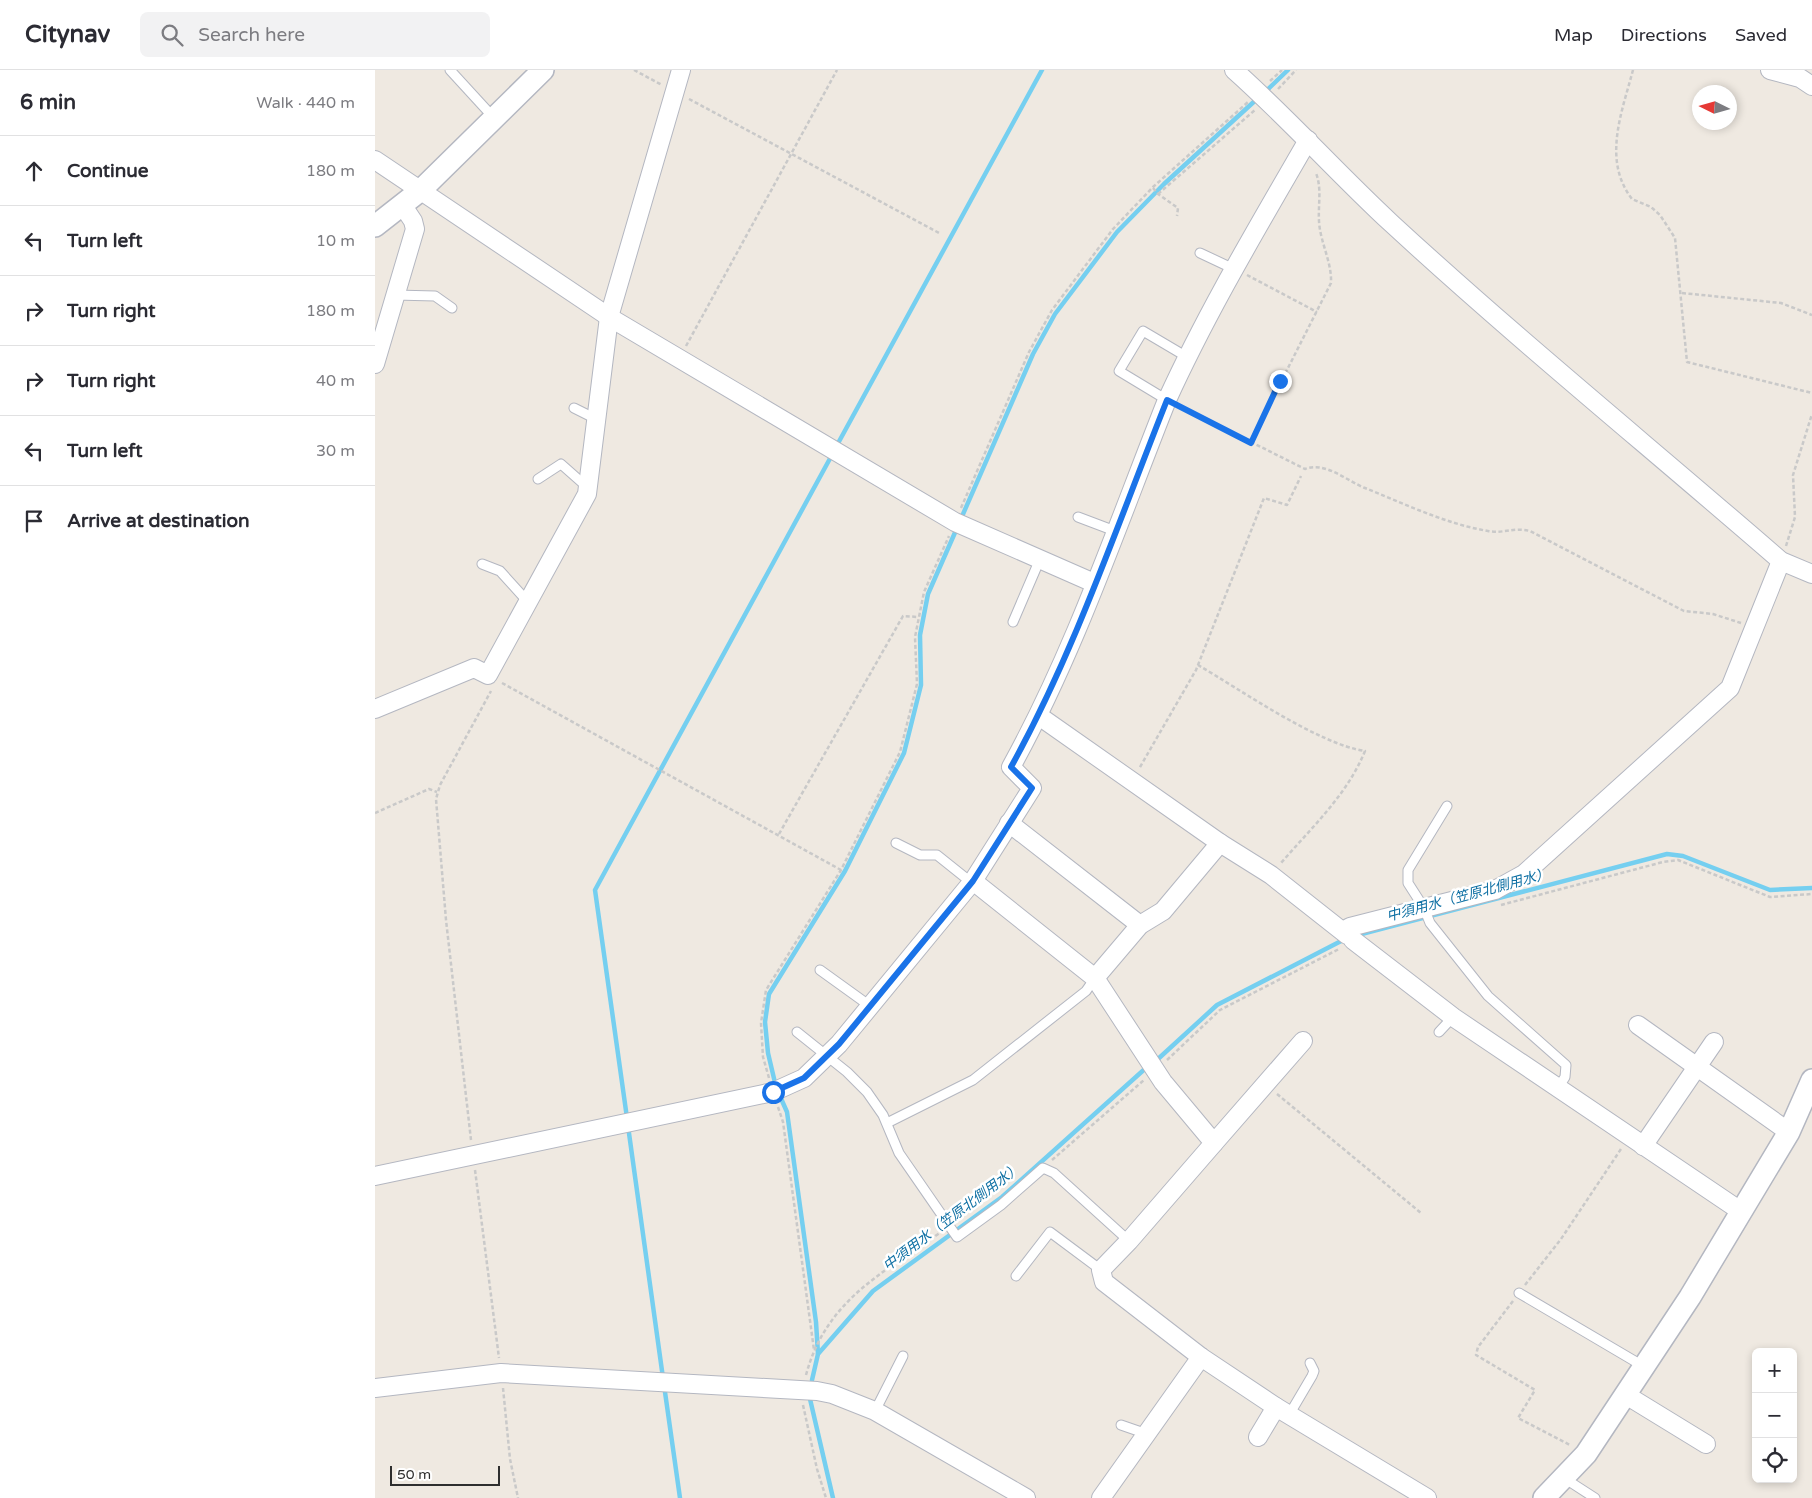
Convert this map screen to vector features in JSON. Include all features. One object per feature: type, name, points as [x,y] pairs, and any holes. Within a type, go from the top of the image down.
[{"type":"street","points":[[375,226],[403,206],[421,190],[543,70]]},
{"type":"street","points":[[375,709],[474,668],[492,677],[527,602],[587,494],[609,317],[681,70]]},
{"type":"street","points":[[1234,70],[1263,96],[1390,222],[1507,328],[1781,560],[1812,574]]},
{"type":"street","points":[[1769,70],[1800,78],[1812,86]]},
{"type":"street","points":[[375,1176],[773,1092],[804,1078],[828,1055],[972,882],[1032,788],[1011,767],[1039,716],[1167,400],[1187,356],[1234,269],[1308,140]]},
{"type":"street","points":[[375,160],[609,317],[955,522],[1094,583]]},
{"type":"street","points":[[375,364],[415,229],[413,221],[403,206]]},
{"type":"street","points":[[1347,938],[1350,927],[1502,888],[1524,874],[1730,688],[1781,560]]},
{"type":"street","points":[[1039,716],[1220,843],[1271,875],[1347,938],[1453,1018],[1742,1212]]},
{"type":"street","points":[[1009,823],[1141,925]]},
{"type":"street","points":[[1095,978],[1141,925],[1163,911],[1220,843]]},
{"type":"street","points":[[972,882],[1095,978],[1163,1082],[1214,1143]]},
{"type":"street","points":[[1638,1025],[1789,1132]]},
{"type":"street","points":[[1303,1042],[1265,1083],[1129,1241],[1101,1270],[1104,1282],[1201,1357],[1283,1411],[1427,1498]]},
{"type":"street","points":[[1643,1146],[1714,1042]]},
{"type":"street","points":[[1544,1498],[1586,1454],[1644,1366],[1742,1212],[1789,1132],[1812,1080]]},
{"type":"street","points":[[1101,1498],[1201,1357]]},
{"type":"street","points":[[375,1388],[501,1373],[803,1389],[832,1394],[875,1411],[1026,1498]]},
{"type":"street","points":[[1625,1395],[1706,1444]]},
{"type":"street","points":[[1258,1437],[1283,1411]]},
{"type":"lane","points":[[450,70],[495,119]]},
{"type":"lane","points":[[1200,253],[1234,269]]},
{"type":"lane","points":[[395,295],[435,296],[451,308]]},
{"type":"lane","points":[[1167,400],[1119,371],[1143,332],[1187,356]]},
{"type":"lane","points":[[574,408],[596,419]]},
{"type":"lane","points":[[538,479],[561,464],[587,487]]},
{"type":"lane","points":[[1078,517],[1115,531]]},
{"type":"lane","points":[[1013,622],[1040,559]]},
{"type":"lane","points":[[482,564],[500,571],[527,602]]},
{"type":"lane","points":[[1447,806],[1408,870],[1409,883],[1425,908],[1430,923],[1488,996],[1566,1065],[1565,1077],[1558,1088]]},
{"type":"lane","points":[[897,843],[920,855],[937,855],[972,882]]},
{"type":"lane","points":[[820,970],[870,1006]]},
{"type":"lane","points":[[887,1123],[973,1080],[1086,991],[1095,978]]},
{"type":"lane","points":[[1439,1032],[1453,1018]]},
{"type":"lane","points":[[797,1032],[828,1055],[867,1092],[887,1123],[899,1153],[957,1237],[1001,1205],[1043,1168],[1054,1172],[1129,1241]]},
{"type":"lane","points":[[1015,1276],[1050,1232],[1101,1270]]},
{"type":"lane","points":[[1519,1293],[1644,1366]]},
{"type":"lane","points":[[875,1411],[903,1356]]},
{"type":"lane","points":[[1283,1411],[1312,1376],[1314,1371],[1310,1363]]},
{"type":"lane","points":[[1121,1425],[1147,1434]]},
{"type":"lane","points":[[1563,1478],[1595,1498]]},
{"type":"path","points":[[634,70],[941,234]]},
{"type":"path","points":[[680,359],[837,70]]},
{"type":"path","points":[[1158,194],[1263,96],[1282,70]]},
{"type":"path","points":[[814,1350],[783,1122],[763,1057],[761,1023],[766,990],[841,870],[900,752],[917,684],[915,637],[924,592],[1029,352],[1052,310],[1113,229],[1153,187],[1296,70]]},
{"type":"path","points":[[1633,70],[1616,138],[1617,160],[1622,180],[1632,199],[1651,207],[1673,231],[1682,293],[1687,362],[1812,393]]},
{"type":"path","points":[[1251,443],[1327,292],[1331,273],[1320,228],[1320,191],[1313,167]]},
{"type":"path","points":[[1153,187],[1158,194],[1178,208],[1177,216]]},
{"type":"path","points":[[1234,269],[1317,312]]},
{"type":"path","points":[[1682,293],[1781,303],[1812,315]]},
{"type":"path","points":[[1167,400],[1305,469],[1316,466],[1324,468],[1354,484],[1424,512],[1489,531],[1518,528],[1530,531],[1684,611],[1713,614],[1755,627]]},
{"type":"path","points":[[1781,560],[1795,517],[1793,475],[1812,414]]},
{"type":"path","points":[[1131,781],[1183,695],[1198,664],[1264,498],[1287,506],[1301,476]]},
{"type":"path","points":[[779,834],[903,616],[919,618]]},
{"type":"path","points":[[1198,664],[1321,736],[1352,749],[1365,750],[1345,788],[1329,810],[1271,875]]},
{"type":"path","points":[[518,1498],[510,1459],[445,920],[437,792],[492,677],[841,870]]},
{"type":"path","points":[[375,813],[429,788],[437,792]]},
{"type":"path","points":[[1499,906],[1663,862],[1678,860],[1770,896],[1812,894]]},
{"type":"path","points":[[1163,1063],[1220,1010],[1347,938]]},
{"type":"path","points":[[1043,1168],[1150,1074]]},
{"type":"path","points":[[1265,1083],[1319,1130],[1421,1212]]},
{"type":"path","points":[[805,1380],[814,1350],[827,1327],[852,1295],[949,1227]]},
{"type":"path","points":[[803,1403],[817,1469],[826,1498]]},
{"type":"waterway","points":[[836,447],[1042,70]]},
{"type":"waterway","points":[[1264,93],[1288,70]]},
{"type":"waterway","points":[[960,521],[1033,354],[1055,314],[1117,232],[1164,184],[1258,98]]},
{"type":"waterway","points":[[627,1118],[595,890],[833,453]]},
{"type":"waterway","points":[[776,1087],[768,1053],[765,1022],[769,994],[845,871],[904,753],[921,685],[920,635],[928,594],[957,528]]},
{"type":"waterway","name":"中須用水（笠原北側用水）","points":[[1354,936],[1667,854],[1683,856],[1770,890],[1812,888]]},
{"type":"waterway","name":"中須用水（笠原北側用水）","points":[[1158,1059],[1217,1005],[1345,939]]},
{"type":"waterway","name":"中須用水（笠原北側用水）","points":[[812,1380],[818,1354],[873,1291],[1002,1197],[1147,1067]]},
{"type":"waterway","points":[[779,1094],[787,1112],[816,1322],[818,1354]]},
{"type":"waterway","points":[[628,1126],[663,1378]]},
{"type":"waterway","points":[[664,1385],[680,1498]]},
{"type":"waterway","name":"中須用水（笠原北側用水）","points":[[810,1399],[833,1498]]},
{"type":"route","points":[[773,1092],[804,1078],[839,1044],[973,881],[1032,788],[1011,767],[1039,716],[1061,667],[1167,400],[1251,443],[1280,381]]}]
